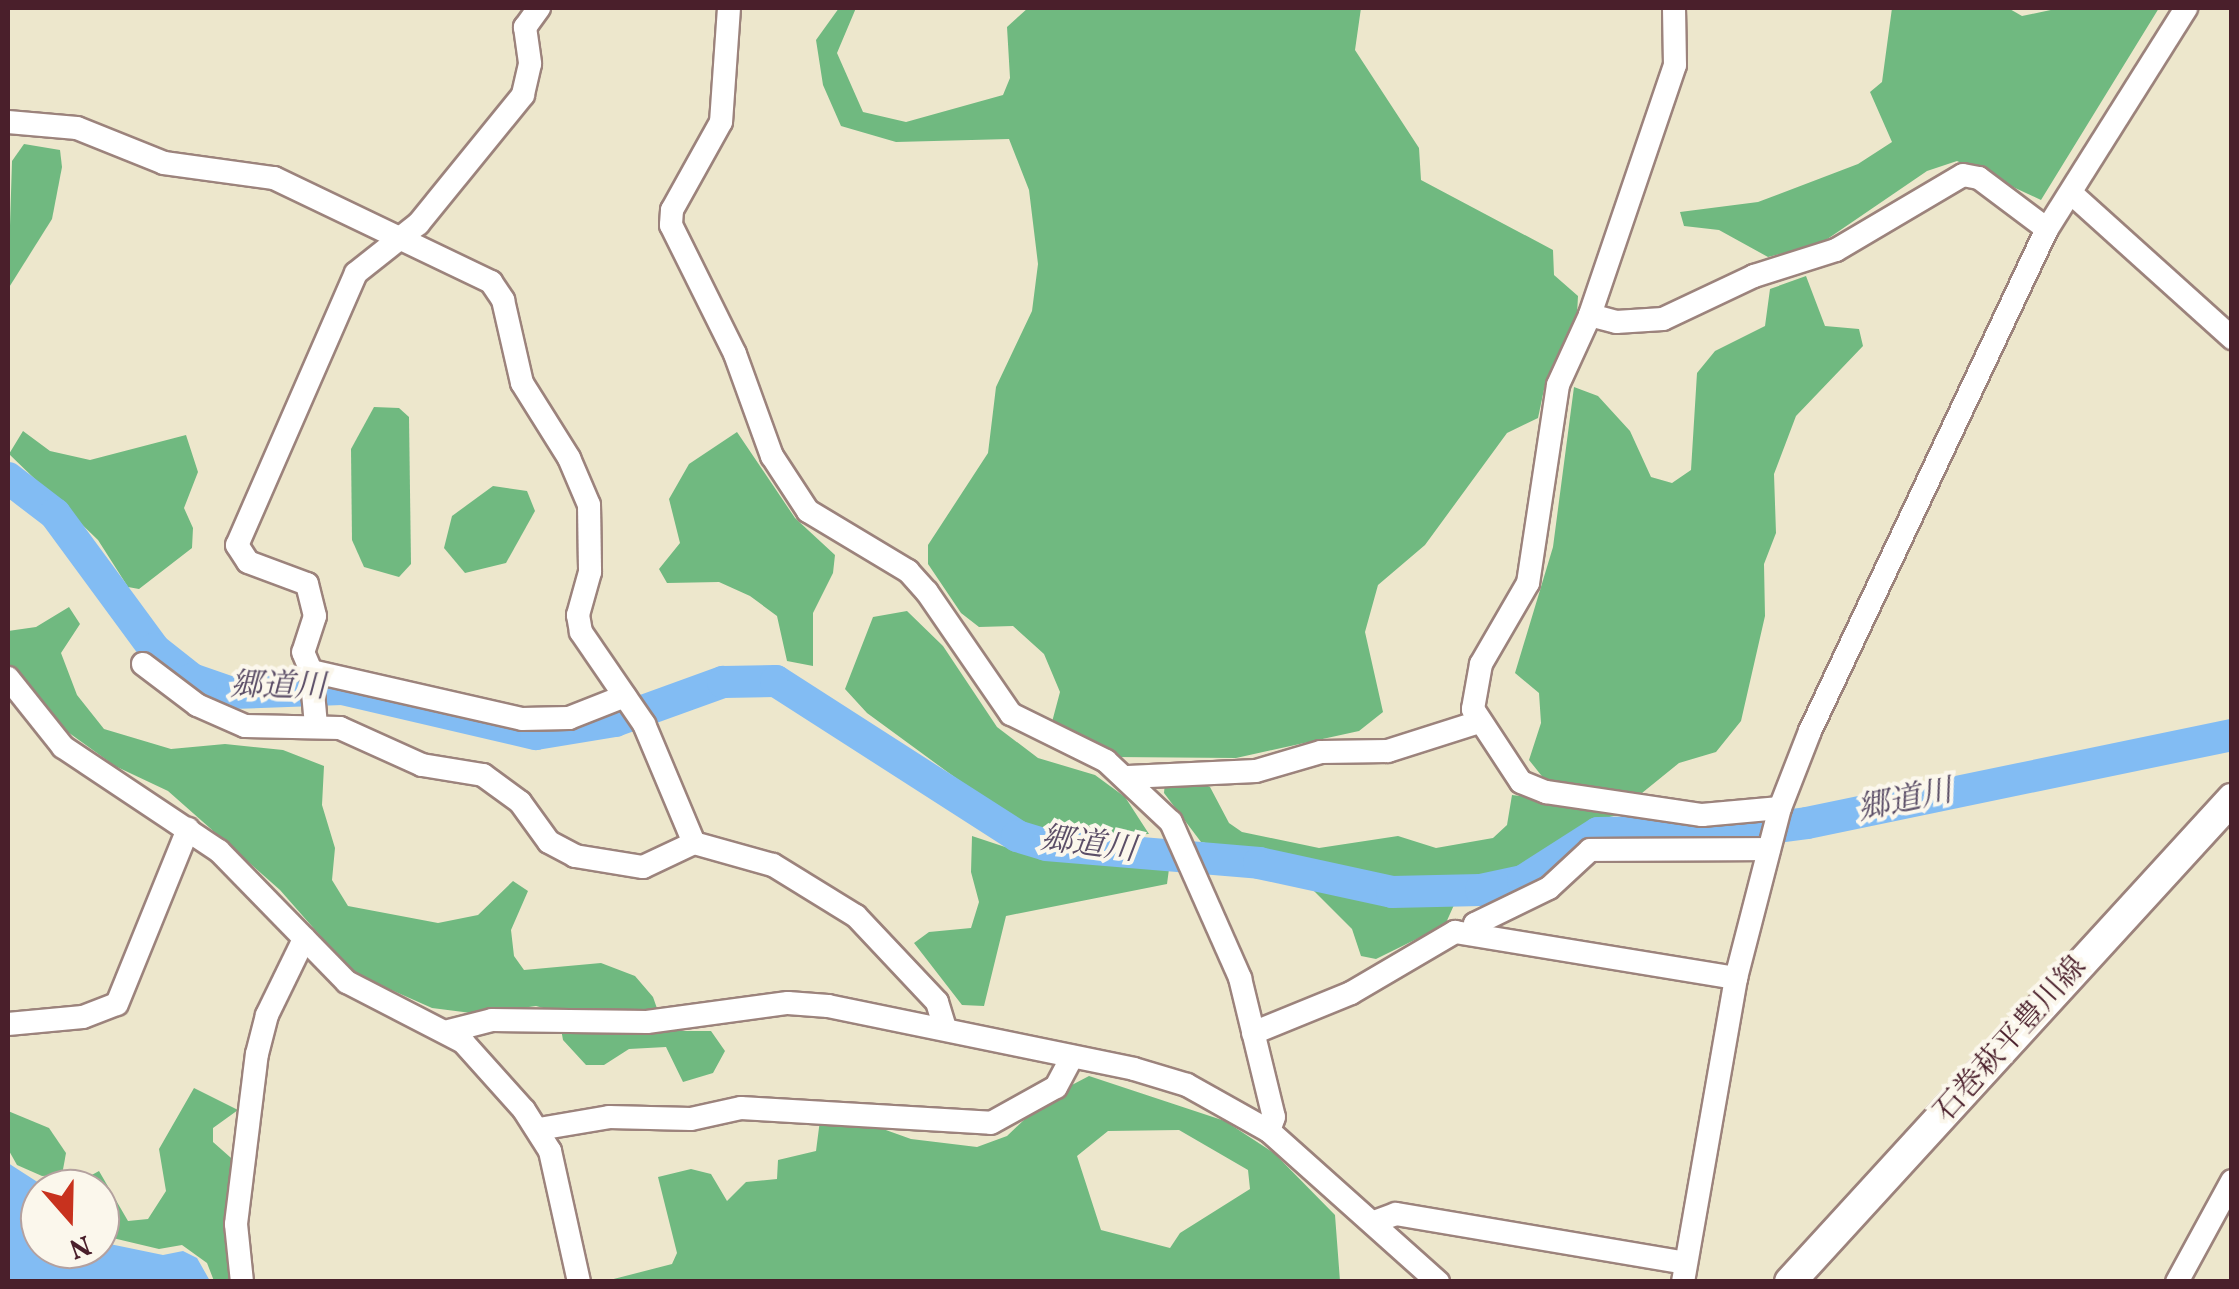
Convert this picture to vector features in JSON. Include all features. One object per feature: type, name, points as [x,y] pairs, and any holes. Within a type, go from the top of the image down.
[{"type":"main road","name":"石巻萩平豊川線","points":[[1790,1282],[2232,799]]},
{"type":"street","points":[[316,725],[303,652],[313,597],[307,584],[248,562],[238,545],[240,527],[356,274],[451,188],[522,95],[530,64],[525,27],[539,8]]},
{"type":"street","points":[[729,8],[721,122],[672,210],[671,225],[735,354],[772,456],[808,512],[908,571],[927,592],[1011,714],[1128,776],[1170,822],[1240,978],[1274,1117],[1269,1131]]},
{"type":"street","points":[[1674,8],[1674,64],[1590,316],[1558,386],[1528,583],[1472,692],[1478,722],[1522,782],[1546,792],[1775,827]]},
{"type":"street","points":[[1374,1222],[1396,1214],[1684,1272],[1736,978],[1775,827],[1875,597],[2048,229],[2186,8]]},
{"type":"street","points":[[8,122],[78,128],[164,163],[274,178],[491,282],[503,300],[522,383],[590,505],[590,572],[578,615],[581,632],[644,724],[694,843]]},
{"type":"street","points":[[1590,316],[1616,322],[1663,318],[1754,276],[1836,250],[1962,175],[1979,178],[2048,229]]},
{"type":"street","points":[[2071,194],[2232,338]]},
{"type":"street","points":[[142,664],[197,705],[245,726],[340,728],[422,764],[501,783],[548,842],[575,856],[643,867],[694,843],[774,864],[830,897],[893,950],[937,1002],[945,1030]]},
{"type":"street","points":[[8,678],[88,768],[219,851],[304,939],[376,1002],[449,1031],[539,1129],[558,1176],[579,1282]]},
{"type":"street","points":[[311,685],[522,719],[570,718],[626,698]]},
{"type":"street","points":[[1128,776],[1256,772],[1321,752],[1388,752],[1478,722]]},
{"type":"street","points":[[1474,932],[1476,924],[1549,888],[1590,850],[1775,827]]},
{"type":"street","points":[[8,1024],[83,1017],[117,1004],[188,829]]},
{"type":"street","points":[[1254,1033],[1351,994],[1455,932],[1474,932],[1736,978]]},
{"type":"street","points":[[242,1282],[236,1224],[257,1054],[268,1015],[304,939]]},
{"type":"street","points":[[449,1031],[492,1020],[647,1022],[788,1003],[945,1030],[1187,1084],[1269,1131],[1438,1282]]},
{"type":"street","points":[[539,1129],[609,1117],[691,1119],[741,1108],[991,1124],[1056,1087],[1072,1057]]},
{"type":"street","points":[[2177,1282],[2232,1181]]},
{"type":"green space","points":[[839,8],[856,8],[837,53],[863,112],[906,122],[1003,95],[1010,78],[1007,27],[1028,8],[1361,8],[1355,50],[1419,148],[1421,180],[1553,250],[1554,275],[1578,296],[1577,315],[1546,380],[1538,418],[1507,433],[1425,545],[1378,585],[1365,632],[1383,712],[1359,731],[1236,758],[1115,757],[1052,722],[1060,692],[1044,654],[1013,626],[979,627],[961,613],[928,564],[928,545],[988,453],[996,387],[1032,311],[1038,264],[1029,190],[1009,139],[896,142],[841,126],[823,85],[816,40]]},
{"type":"green space","points":[[1892,8],[2008,8],[2022,16],[2060,8],[2159,8],[2041,200],[1957,161],[1927,171],[1820,244],[1768,257],[1719,230],[1684,226],[1680,212],[1758,202],[1858,164],[1892,142],[1870,92],[1882,82]]},
{"type":"green space","points":[[24,144],[60,150],[62,167],[52,219],[8,289],[12,161]]},
{"type":"green space","points":[[1806,276],[1825,326],[1859,329],[1863,346],[1796,416],[1774,474],[1776,533],[1764,564],[1765,616],[1741,721],[1716,752],[1679,763],[1642,793],[1545,780],[1529,760],[1541,723],[1539,693],[1515,673],[1553,547],[1574,387],[1598,396],[1630,431],[1651,477],[1672,483],[1691,470],[1697,373],[1715,351],[1765,326],[1770,289]]},
{"type":"green space","points":[[374,407],[399,408],[409,417],[411,564],[399,577],[364,567],[352,540],[351,449]]},
{"type":"green space","points":[[23,431],[50,451],[90,460],[186,435],[198,472],[184,508],[193,528],[192,548],[139,589],[128,587],[98,540],[9,454]]},
{"type":"green space","points":[[737,432],[795,518],[835,555],[833,573],[813,613],[813,666],[787,661],[777,616],[750,596],[719,582],[667,583],[659,569],[680,543],[669,499],[689,464]]},
{"type":"green space","points":[[493,486],[527,491],[535,511],[506,563],[465,573],[444,548],[452,516]]},
{"type":"green space","points":[[69,607],[80,624],[61,653],[77,695],[104,729],[171,749],[225,744],[283,750],[324,766],[322,805],[335,848],[332,880],[348,906],[438,923],[478,915],[513,881],[528,891],[511,930],[514,956],[524,970],[601,963],[635,976],[653,997],[665,1031],[711,1031],[725,1051],[713,1073],[683,1082],[666,1047],[629,1049],[604,1065],[586,1065],[563,1040],[558,1012],[536,1006],[479,1014],[432,1008],[353,973],[280,890],[168,791],[115,766],[65,730],[8,665],[8,631],[36,627]]},
{"type":"green space","points":[[907,611],[943,646],[997,727],[1038,758],[1095,775],[1125,797],[1149,834],[1075,837],[1024,828],[867,713],[845,689],[873,617]]},
{"type":"green space","points":[[1189,778],[1210,787],[1229,823],[1242,832],[1319,848],[1398,836],[1436,848],[1493,838],[1507,825],[1512,795],[1614,808],[1618,815],[1588,822],[1509,875],[1463,885],[1445,925],[1376,959],[1361,956],[1352,929],[1313,890],[1315,866],[1201,842],[1164,793],[1165,782]]},
{"type":"green space","points":[[972,836],[1041,859],[1169,869],[1167,884],[1006,916],[984,1006],[962,1005],[914,943],[929,932],[971,928],[979,902],[971,872]]},
{"type":"green space","points":[[1089,1076],[1225,1121],[1274,1153],[1335,1215],[1340,1281],[602,1282],[672,1264],[677,1253],[658,1177],[691,1169],[711,1174],[727,1201],[746,1182],[777,1179],[778,1160],[816,1151],[820,1120],[855,1119],[911,1139],[977,1147],[1007,1136],[1047,1098]],"holes":[[[1179,1130],[1248,1170],[1250,1189],[1180,1233],[1170,1248],[1101,1230],[1077,1156],[1108,1131]]]},
{"type":"green space","points":[[194,1088],[238,1110],[213,1128],[213,1142],[239,1165],[224,1235],[231,1281],[214,1281],[207,1263],[182,1245],[159,1249],[120,1240],[120,1207],[128,1221],[148,1219],[166,1191],[159,1149]]},
{"type":"green space","points":[[8,1111],[49,1128],[66,1153],[63,1169],[26,1169],[17,1165],[8,1149]]},
{"type":"water","points":[[8,1163],[20,1171],[20,1269],[120,1269],[120,1246],[163,1255],[183,1251],[197,1258],[210,1281],[8,1281]]},
{"type":"waterway","name":"郷道川","points":[[8,478],[55,514],[154,649],[192,679],[232,693],[342,689],[536,734],[615,721],[723,682],[776,681],[1017,836],[1046,845],[1259,863],[1392,892],[1481,890],[1523,881],[1598,833],[1755,830],[1807,823],[2232,735]]}]
